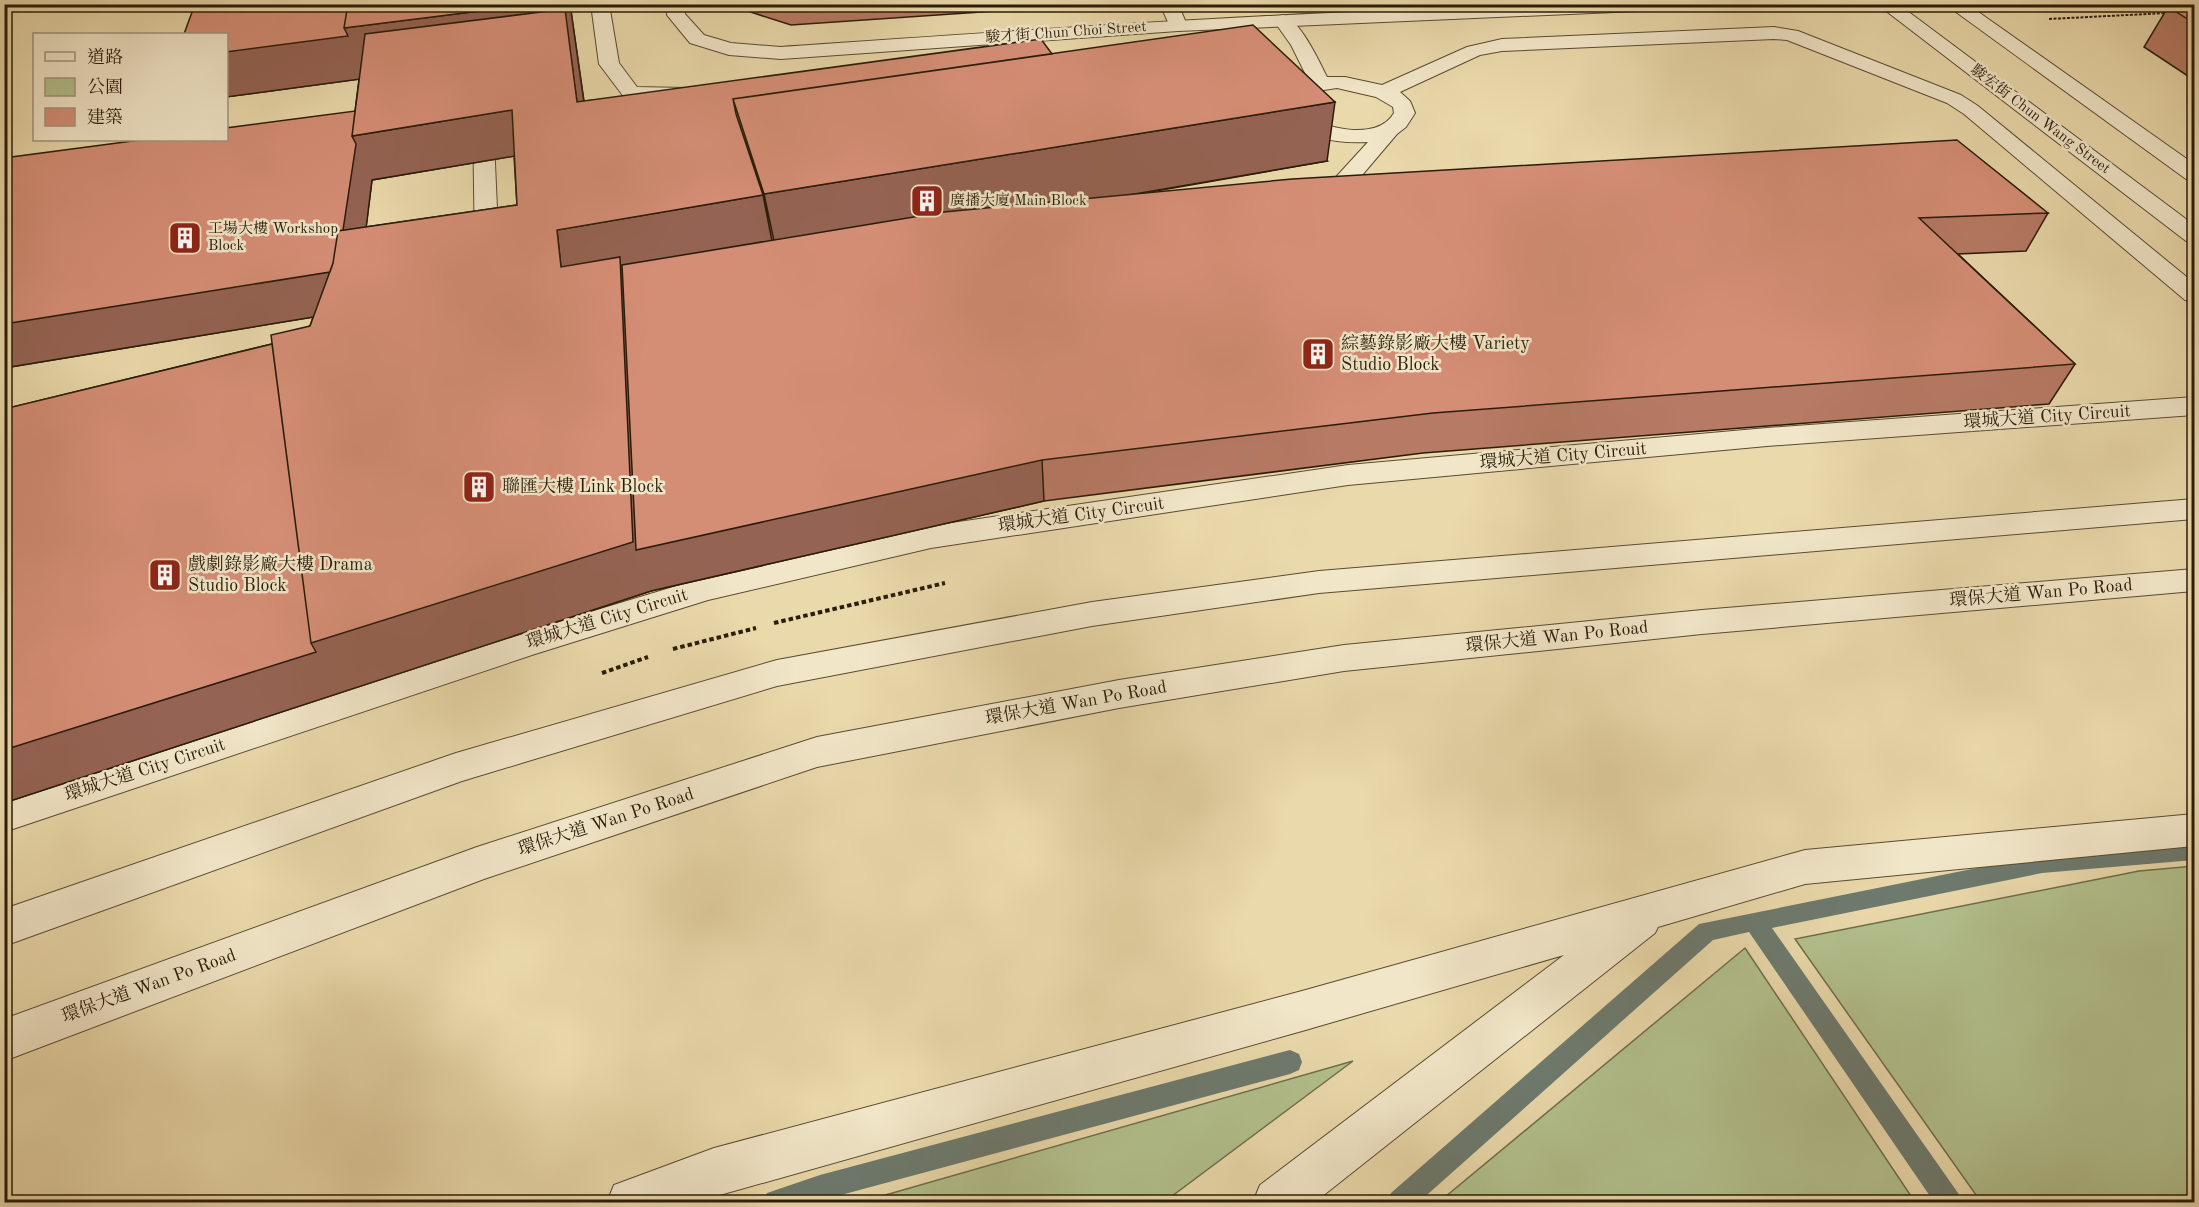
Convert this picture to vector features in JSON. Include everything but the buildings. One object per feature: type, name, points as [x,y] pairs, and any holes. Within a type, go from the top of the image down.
[{"type":"street","points":[[600,4],[609,64],[622,95],[700,94]]},
{"type":"street","points":[[1168,4],[1178,25]]},
{"type":"street","name":"駿才街 Chun Choi Street","points":[[676,10],[697,39],[729,49],[781,53],[1444,9],[1684,4]]},
{"type":"street","name":"駿宏街 Chun Wang Street","points":[[1886,4],[2194,236]]},
{"type":"street","points":[[1954,4],[2194,174]]},
{"type":"street","points":[[1283,21],[1300,44],[1321,84]]},
{"type":"street","points":[[1384,92],[1474,51],[1502,45],[1774,33],[1791,35],[1954,99],[1971,110],[2194,295]]},
{"type":"street","points":[[1321,84],[1354,84],[1384,92],[1400,104],[1404,111],[1399,123],[1374,133],[1353,135],[1310,128],[1291,117],[1286,110],[1288,97],[1295,92],[1321,84]]},
{"type":"street","points":[[1274,87],[1295,92]]},
{"type":"street","points":[[483,118],[488,282]]},
{"type":"street","points":[[1288,194],[1312,191],[1344,182],[1391,128]]},
{"type":"street","name":"環城大道 City Circuit","points":[[4,816],[522,633],[931,537],[1348,476],[1767,436],[2194,406]]},
{"type":"street","points":[[4,928],[456,768],[777,673],[1092,614],[1319,582],[2194,508]]},
{"type":"street","name":"環保大道 Wan Po Road","points":[[4,1040],[477,864],[817,752],[1119,694],[1344,658],[1702,622],[2194,580]]},
{"type":"street","points":[[631,1203],[714,1173],[1302,1011],[1805,867],[2194,830]]},
{"type":"street","points":[[1277,1203],[1654,910]]},
{"type":"path","points":[[2046,19],[2172,12]]},
{"type":"green space","points":[[2194,866],[2194,1202],[1981,1202],[1795,939],[2139,871]]},
{"type":"green space","points":[[1745,948],[1915,1202],[1439,1202]]},
{"type":"green space","points":[[1353,1061],[1164,1202],[861,1202]]},
{"type":"waterway","points":[[1400,1202],[1707,931],[2042,864],[2194,851]]},
{"type":"waterway","points":[[1755,922],[1949,1202]]},
{"type":"waterway","points":[[776,1202],[820,1188],[1290,1062]]},
{"type":"place","name":"廣播大廈 Main Block","points":[[927,201]]},
{"type":"place","name":"工場大樓 Workshop Block","points":[[185,238]]},
{"type":"place","name":"綜藝錄影廠大樓 Variety Studio Block","points":[[1318,354]]},
{"type":"place","name":"聯匯大樓 Link Block","points":[[479,487]]},
{"type":"place","name":"戲劇錄影廠大樓 Drama Studio Block","points":[[165,575]]}]
